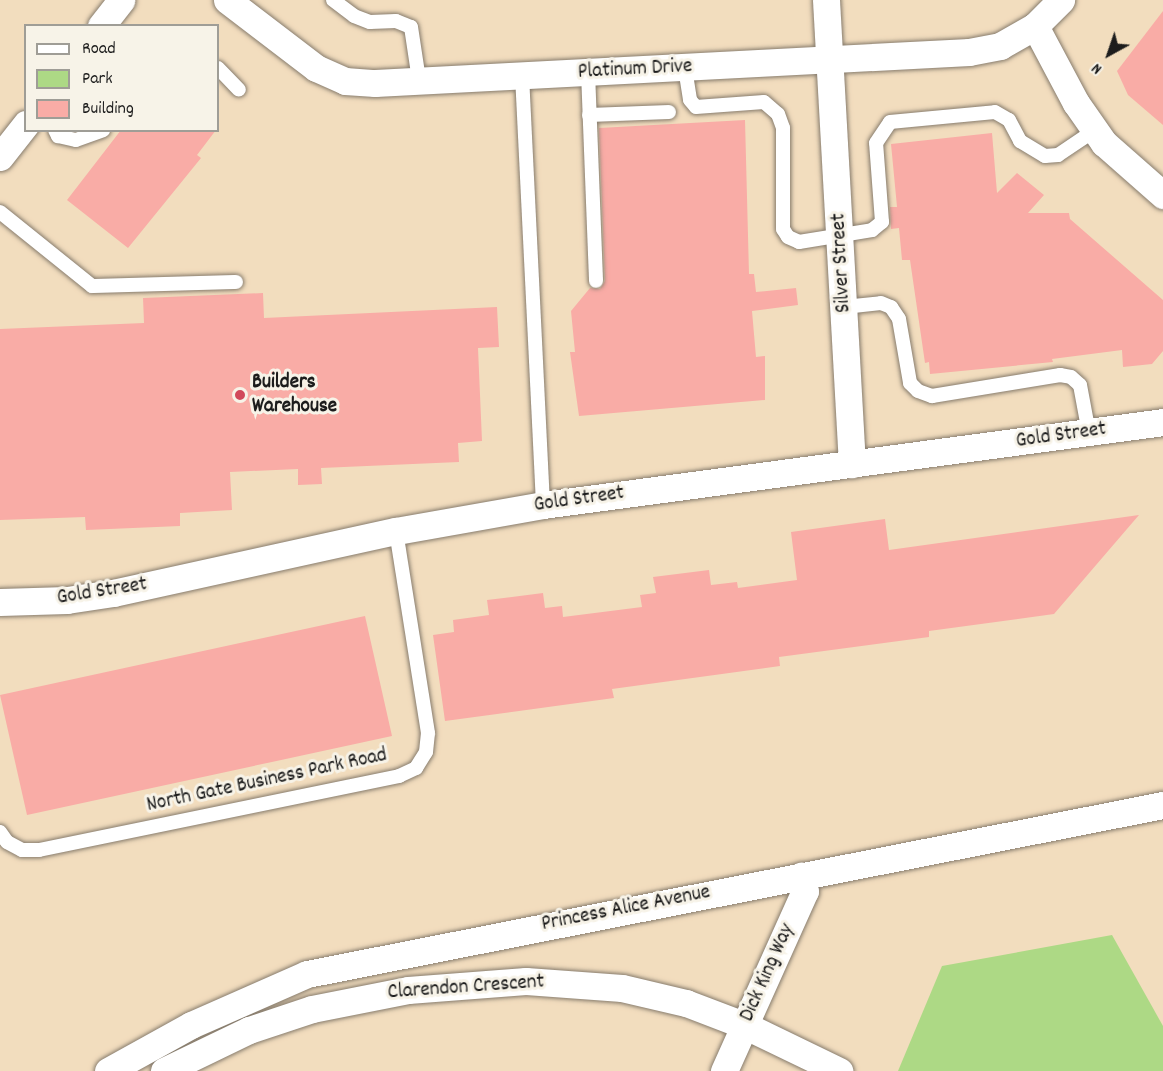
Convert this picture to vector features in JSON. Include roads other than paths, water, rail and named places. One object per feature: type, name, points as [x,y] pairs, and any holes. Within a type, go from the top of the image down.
[{"type":"street","points":[[103,24],[121,0]]},
{"type":"street","name":"Platinum Drive","points":[[227,0],[316,69],[345,81],[419,80],[829,62],[969,52],[1000,45],[1035,26],[1058,2]]},
{"type":"street","points":[[826,0],[829,62]]},
{"type":"street","points":[[1035,26],[1076,103],[1104,143],[1163,195]]},
{"type":"street","name":"Silver Street","points":[[829,62],[841,234],[852,464]]},
{"type":"street","points":[[0,157],[24,127]]},
{"type":"street","name":"Gold Street","points":[[0,602],[68,600],[113,593],[396,531],[543,505],[1163,422]]},
{"type":"street","name":"Princess Alice Avenue","points":[[108,1071],[191,1025],[273,987],[355,962],[1163,805]]},
{"type":"street","name":"Dick King Way","points":[[724,1071],[805,891],[801,875]]},
{"type":"street","points":[[455,942],[463,984]]},
{"type":"street","name":"Clarendon Crescent","points":[[164,1071],[249,1030],[312,1010],[408,990],[526,981],[622,988],[686,1003],[744,1025],[839,1071]]},
{"type":"lane","points":[[333,0],[354,16],[370,22],[396,21],[411,27],[419,80]]},
{"type":"lane","points":[[685,68],[690,100],[696,107],[764,102],[778,114],[783,128],[783,229],[788,237],[800,242],[872,230],[882,222],[876,143],[890,122],[995,111],[1009,120],[1020,141],[1045,156],[1058,154],[1095,130]]},
{"type":"lane","points":[[219,69],[239,90]]},
{"type":"lane","points":[[588,72],[596,281]]},
{"type":"lane","points":[[522,75],[543,505]]},
{"type":"lane","points":[[590,115],[669,111]]},
{"type":"lane","points":[[57,132],[58,136],[76,140],[98,132]]},
{"type":"lane","points":[[0,212],[92,286],[236,282]]},
{"type":"lane","points":[[844,306],[881,303],[891,307],[899,319],[910,383],[918,391],[932,396],[1060,375],[1071,377],[1080,386],[1089,433]]},
{"type":"lane","name":"North Gate Business Park Road","points":[[0,832],[7,842],[22,850],[39,850],[399,776],[416,768],[426,752],[428,734],[396,531]]},
{"type":"place","name":"Builders Warehouse","points":[[240,395]]}]
